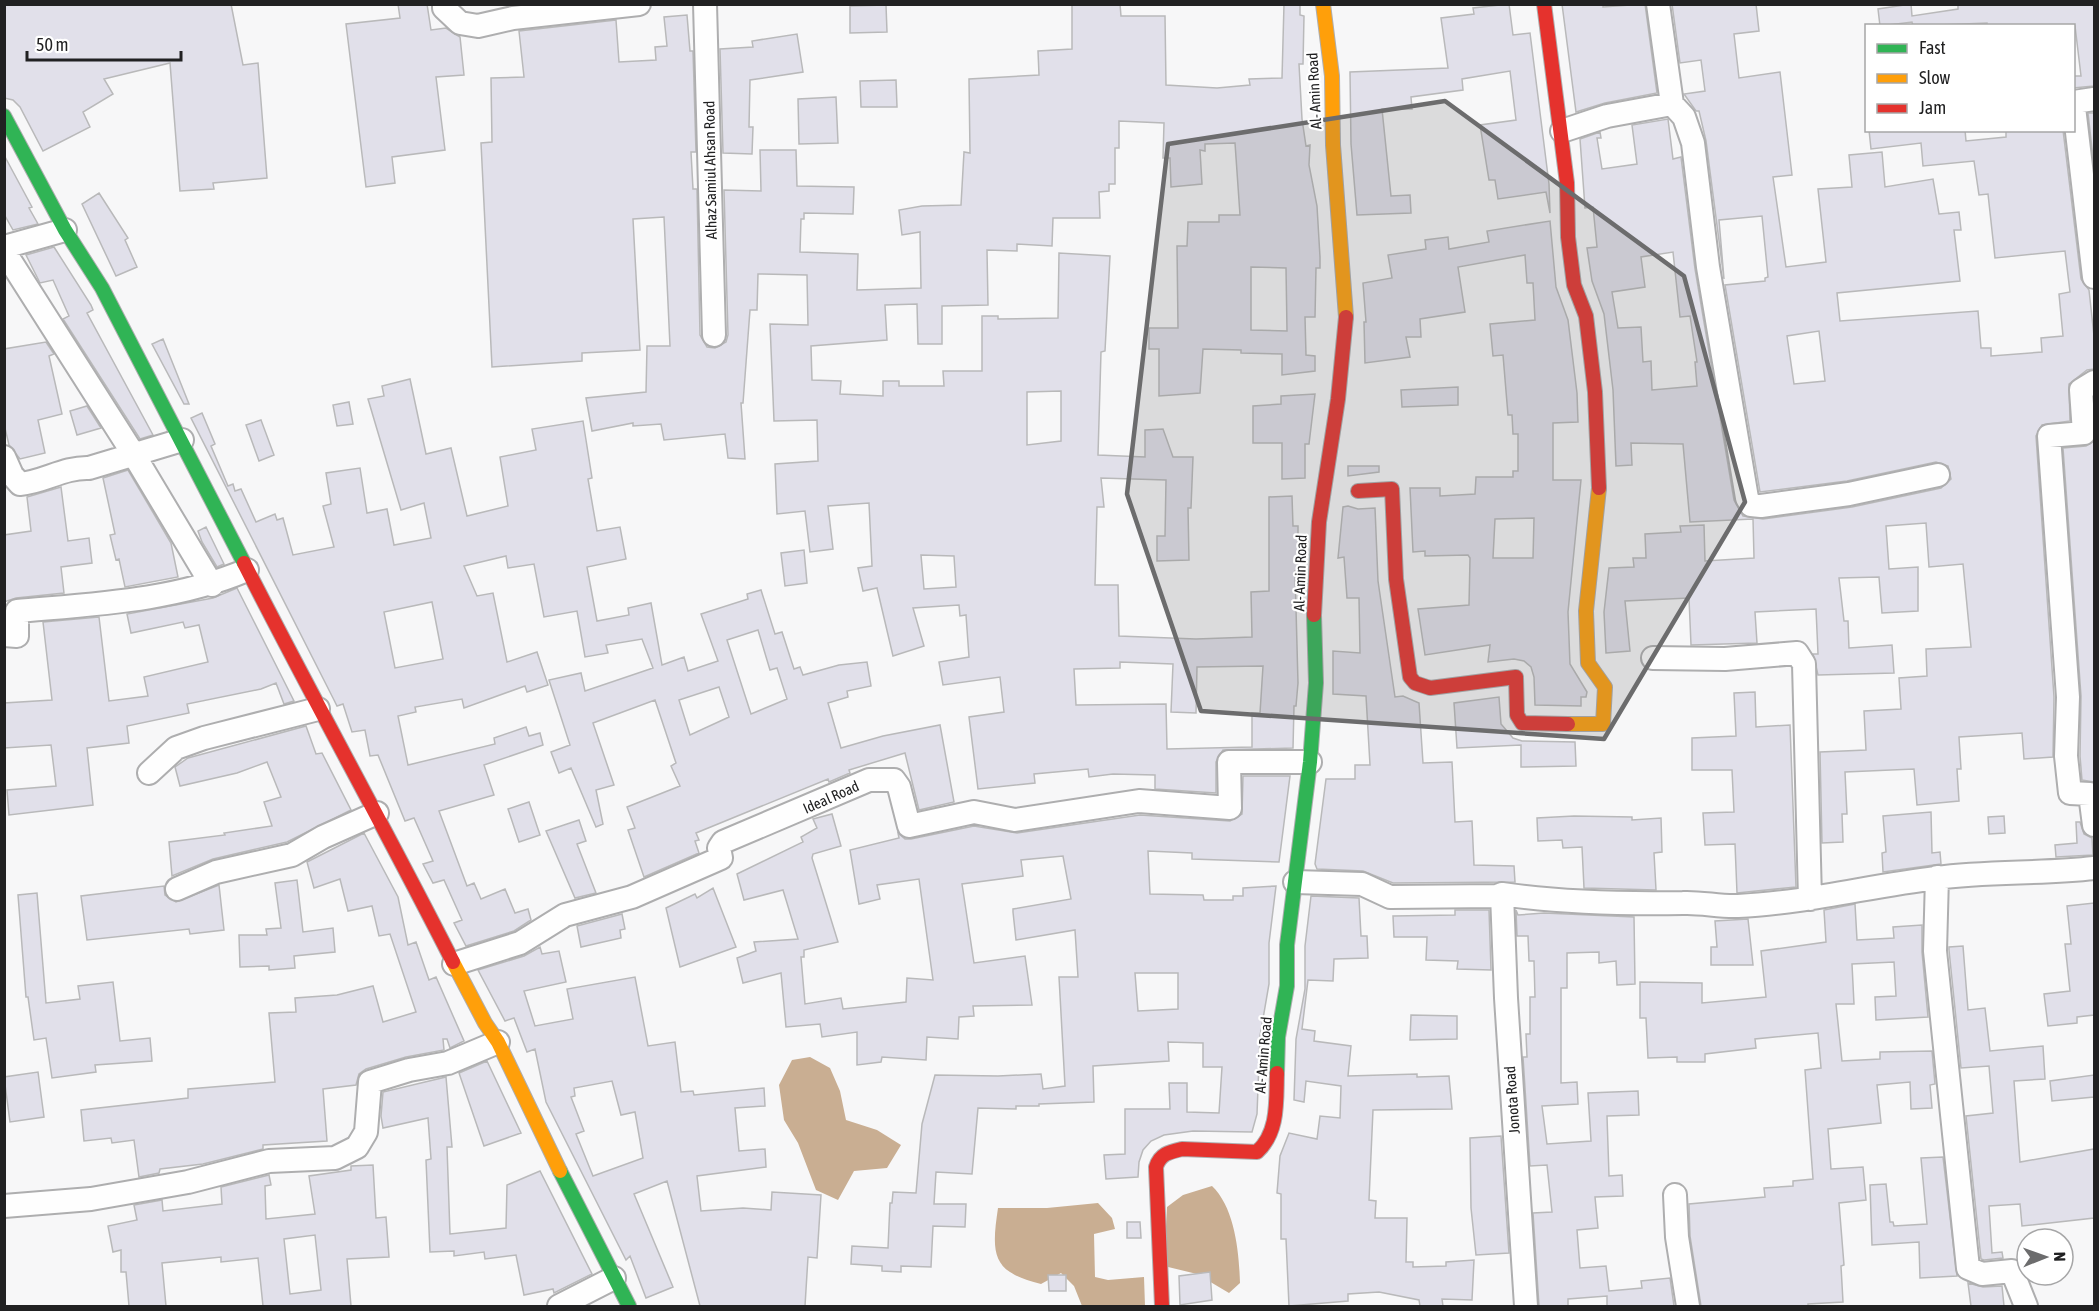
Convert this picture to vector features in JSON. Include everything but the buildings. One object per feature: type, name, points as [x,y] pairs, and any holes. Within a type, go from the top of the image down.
[{"type":"street","points":[[444,4],[444,9],[460,23],[478,26],[513,18],[639,4]]},
{"type":"street","name":"Alhaz Samiul Ahsan Road","points":[[705,4],[714,335]]},
{"type":"street","name":"Al- Amin Road","points":[[1162,1306],[1156,1167],[1159,1158],[1165,1153],[1179,1150],[1257,1152],[1268,1142],[1275,1117],[1278,1036],[1287,986],[1287,945],[1310,762],[1316,683],[1314,598],[1318,522],[1338,399],[1347,306],[1333,145],[1332,76],[1323,4]]},
{"type":"street","points":[[1358,490],[1392,489],[1396,579],[1406,660],[1410,677],[1415,683],[1430,688],[1516,677],[1518,715],[1522,723],[1604,724],[1605,687],[1588,663],[1586,611],[1599,488],[1595,392],[1586,316],[1574,285],[1562,131],[1544,4]]},
{"type":"street","points":[[1658,4],[1672,105],[1684,117],[1693,143],[1708,267],[1747,498],[1751,505],[1849,494],[1938,475]]},
{"type":"street","points":[[2075,104],[2094,99]]},
{"type":"street","points":[[1562,131],[1606,116],[1672,105]]},
{"type":"street","points":[[4,116],[65,230],[102,288],[182,440],[318,709],[377,813],[484,1023],[498,1042],[539,1130],[629,1306]]},
{"type":"street","points":[[2075,120],[2094,277]]},
{"type":"street","points":[[65,230],[4,249],[134,455],[212,585]]},
{"type":"street","points":[[2094,382],[2081,390],[2084,433],[2049,436],[2066,662],[2068,697],[2066,756],[2070,793],[2090,795],[2094,825]]},
{"type":"street","points":[[4,457],[12,475],[20,484],[33,483],[75,467],[89,468],[182,440]]},
{"type":"street","points":[[4,635],[17,636],[17,611],[141,600],[212,585],[247,570]]},
{"type":"street","points":[[1653,658],[1725,659],[1797,653],[1801,657],[1804,664],[1810,898]]},
{"type":"street","points":[[148,773],[176,748],[204,738],[318,709]]},
{"type":"street","name":"Ideal Road","points":[[454,964],[520,943],[565,915],[632,897],[691,872],[721,858],[719,848],[723,842],[869,780],[894,780],[899,787],[909,826],[974,812],[1015,820],[1139,801],[1230,808],[1229,762],[1310,762]]},
{"type":"street","points":[[177,889],[216,872],[292,855],[377,813]]},
{"type":"street","points":[[1295,882],[1362,884],[1390,897],[1497,896],[1502,894],[1635,905],[1686,903],[1737,906],[1810,898],[1937,877],[1998,873],[2053,873],[2094,868]]},
{"type":"street","points":[[1937,877],[1935,951],[1968,1268],[1982,1274],[2012,1270],[2025,1306]]},
{"type":"street","name":"Jonota Road","points":[[1502,894],[1506,998],[1526,1306]]},
{"type":"street","points":[[4,1206],[91,1199],[188,1182],[269,1161],[335,1158],[357,1147],[366,1131],[370,1082],[409,1070],[448,1063],[498,1042]]},
{"type":"street","points":[[1675,1195],[1677,1237],[1688,1306]]},
{"type":"street","points":[[559,1306],[614,1278]]},
{"type":"highlighted area","points":[[1445,101],[1684,276],[1745,502],[1604,739],[1201,711],[1127,494],[1168,144]]},
{"type":"shaded area","points":[[810,1057],[830,1068],[840,1091],[846,1120],[877,1130],[901,1145],[887,1168],[854,1171],[838,1200],[816,1190],[798,1143],[784,1120],[779,1085],[792,1060]]},
{"type":"shaded area","points":[[1212,1186],[1226,1206],[1237,1244],[1240,1283],[1229,1293],[1197,1274],[1164,1266],[1167,1207],[1183,1195]]},
{"type":"shaded area","points":[[1098,1203],[1112,1218],[1115,1229],[1094,1234],[1095,1277],[1108,1280],[1144,1277],[1145,1306],[1082,1306],[1074,1286],[1061,1273],[1041,1284],[1013,1274],[998,1259],[995,1238],[998,1208],[1047,1208]]},
{"type":"traffic: fast","points":[[4,116],[65,230],[102,288],[244,563]]},
{"type":"traffic: fast","points":[[1277,1073],[1278,1037],[1287,986],[1287,945],[1310,762],[1316,683],[1314,615]]},
{"type":"traffic: fast","points":[[560,1171],[629,1306]]},
{"type":"traffic: slow","points":[[1323,4],[1332,76],[1333,145],[1346,317]]},
{"type":"traffic: slow","points":[[1568,724],[1603,724],[1605,687],[1588,663],[1586,611],[1599,488]]},
{"type":"traffic: slow","points":[[453,962],[485,1023],[498,1042],[560,1171]]},
{"type":"traffic: jam","points":[[1544,4],[1567,183],[1568,237],[1574,285],[1586,316],[1595,392],[1599,488]]},
{"type":"traffic: jam","points":[[1314,615],[1319,522],[1338,399],[1346,317]]},
{"type":"traffic: jam","points":[[1358,491],[1392,489],[1396,579],[1410,677],[1415,683],[1430,688],[1516,677],[1517,715],[1522,723],[1568,724]]},
{"type":"traffic: jam","points":[[244,563],[453,962]]},
{"type":"traffic: jam","points":[[1162,1306],[1156,1167],[1166,1154],[1182,1149],[1257,1152],[1273,1126],[1277,1073]]}]
